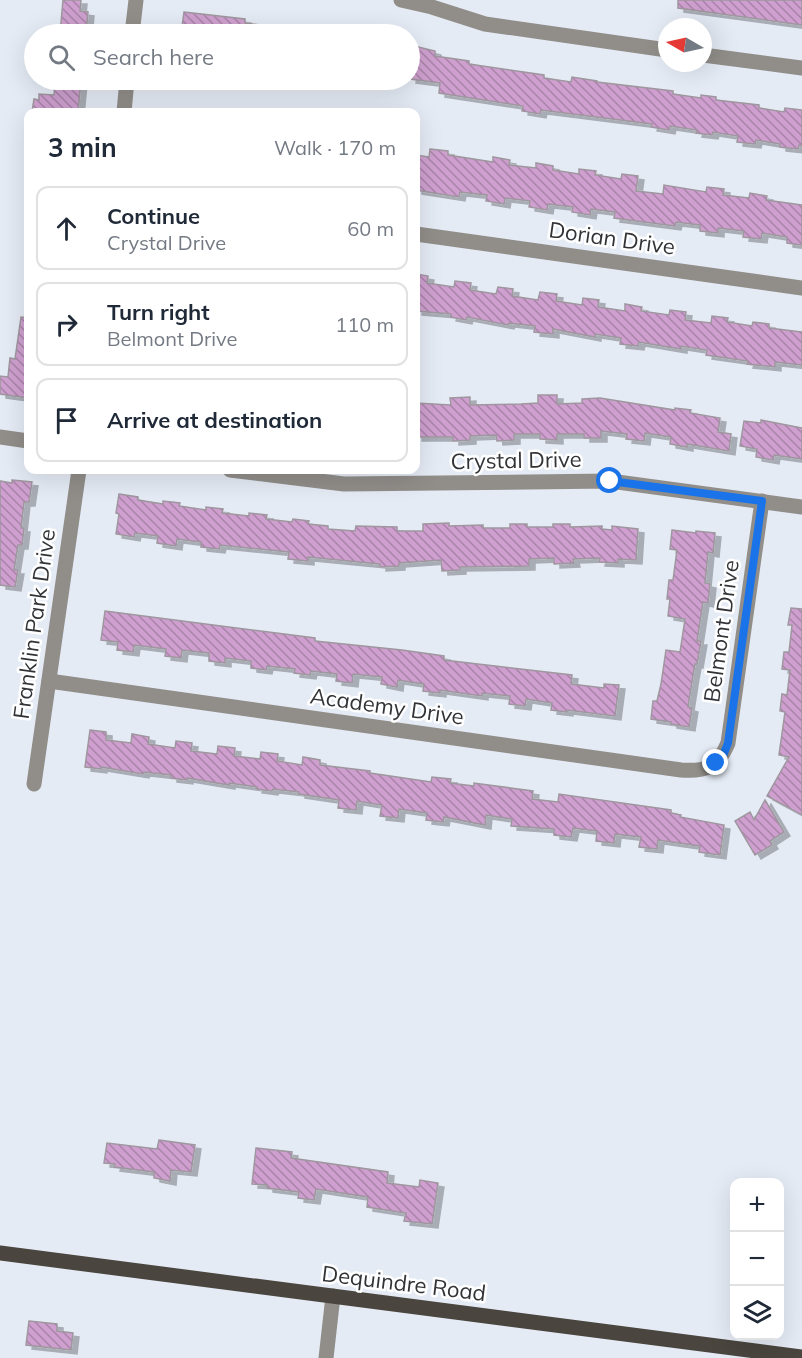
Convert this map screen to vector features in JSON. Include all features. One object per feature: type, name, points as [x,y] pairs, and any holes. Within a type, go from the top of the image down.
[{"type":"main road","name":"Dequindre Road","points":[[0,1253],[802,1358]]},
{"type":"street","points":[[133,24],[136,0]]},
{"type":"street","points":[[401,0],[485,24],[658,49]]},
{"type":"street","points":[[712,56],[802,68]]},
{"type":"street","points":[[124,108],[126,90]]},
{"type":"street","name":"Dorian Drive","points":[[420,235],[802,288]]},
{"type":"street","points":[[0,438],[24,441]]},
{"type":"street","name":"Franklin Park Drive","points":[[34,784],[78,474]]},
{"type":"street","name":"Crystal Drive","points":[[263,474],[344,484],[610,481],[802,507]]},
{"type":"street","name":"Belmont Drive","points":[[716,763],[723,756],[728,743],[762,501]]},
{"type":"street","name":"Academy Drive","points":[[49,681],[681,770],[703,770],[716,763]]},
{"type":"street","points":[[326,1358],[333,1296]]},
{"type":"building","points":[[63,0],[81,0],[80,11],[88,12],[87,24],[61,24]]},
{"type":"building","points":[[678,0],[802,0],[802,25],[678,8]]},
{"type":"building","points":[[184,12],[245,19],[245,23],[252,24],[182,24]]},
{"type":"building","points":[[420,47],[435,51],[435,56],[469,61],[469,64],[544,75],[544,78],[571,82],[572,77],[673,91],[673,94],[701,98],[701,95],[716,97],[716,100],[759,105],[759,108],[784,112],[785,108],[802,110],[802,146],[799,145],[798,149],[780,147],[780,144],[756,140],[755,144],[737,142],[738,136],[713,132],[712,135],[670,126],[669,130],[651,127],[652,124],[541,110],[540,114],[522,111],[523,106],[439,93],[440,83],[420,80]]},
{"type":"building","points":[[54,90],[80,90],[78,108],[33,108],[34,99],[39,100],[39,94],[54,95]]},
{"type":"building","points":[[430,149],[448,151],[448,155],[493,162],[493,157],[510,160],[509,165],[536,168],[536,163],[553,166],[553,170],[579,174],[579,169],[596,171],[595,175],[621,179],[622,174],[638,176],[636,191],[663,194],[664,185],[706,192],[707,187],[724,189],[723,195],[749,198],[750,193],[767,196],[766,200],[802,205],[802,245],[787,243],[787,237],[762,233],[761,239],[743,237],[744,231],[718,228],[718,233],[700,231],[700,225],[676,222],[675,226],[614,218],[615,212],[591,209],[590,215],[572,212],[573,207],[548,204],[547,210],[529,207],[530,201],[505,198],[504,204],[486,201],[487,195],[460,192],[459,197],[420,191],[420,156],[429,157]]},
{"type":"building","points":[[420,275],[428,276],[427,283],[454,287],[455,281],[471,283],[470,290],[496,294],[498,287],[513,289],[512,296],[538,300],[540,292],[557,294],[556,301],[582,305],[583,298],[599,300],[598,307],[625,311],[625,304],[642,307],[641,311],[669,315],[670,310],[686,312],[685,320],[711,323],[712,316],[728,318],[727,322],[752,326],[753,322],[769,324],[769,328],[802,332],[802,365],[775,362],[775,367],[747,364],[748,361],[706,355],[707,350],[681,346],[681,349],[639,342],[638,346],[620,344],[621,338],[595,334],[595,337],[553,329],[553,334],[534,332],[535,326],[509,323],[508,325],[467,317],[466,320],[450,317],[451,314],[420,311]]},
{"type":"building","points":[[21,317],[24,317],[24,397],[0,394],[0,376],[8,377],[10,358],[15,359]]},
{"type":"building","points":[[538,395],[557,395],[557,404],[582,403],[582,399],[600,398],[675,410],[675,408],[691,410],[690,413],[720,418],[718,432],[731,434],[729,451],[687,444],[687,447],[670,444],[671,437],[645,433],[644,441],[626,439],[627,434],[601,431],[601,438],[584,438],[584,434],[557,434],[557,440],[540,439],[540,434],[514,434],[514,440],[497,441],[496,435],[470,436],[470,440],[453,441],[453,437],[420,437],[420,403],[451,405],[450,398],[470,397],[470,405],[538,403]]},
{"type":"building","points":[[761,420],[802,428],[802,459],[774,455],[773,460],[756,457],[757,449],[740,446],[744,421],[761,423]]},
{"type":"building","points":[[12,480],[32,482],[29,502],[24,502],[22,545],[18,545],[14,570],[18,570],[15,587],[0,585],[0,481],[12,483]]},
{"type":"building","points":[[119,494],[163,504],[163,501],[206,510],[206,507],[223,509],[222,513],[267,515],[266,519],[309,521],[308,524],[328,526],[328,529],[355,531],[356,526],[397,527],[397,531],[423,531],[423,524],[449,523],[449,526],[483,525],[483,528],[510,528],[510,524],[527,524],[527,527],[553,527],[553,524],[570,524],[570,527],[602,526],[602,529],[612,530],[612,526],[638,529],[636,560],[618,559],[618,563],[599,562],[600,558],[573,559],[574,563],[554,564],[554,558],[529,559],[529,566],[460,567],[460,570],[442,571],[441,560],[399,563],[399,566],[380,567],[380,564],[308,557],[308,561],[288,559],[289,552],[220,545],[219,549],[201,547],[201,542],[177,539],[176,546],[157,543],[158,536],[135,533],[134,537],[116,534]]},
{"type":"building","points":[[672,530],[715,533],[713,553],[708,552],[705,583],[710,584],[708,603],[703,602],[697,641],[701,641],[688,707],[692,708],[689,727],[651,719],[653,701],[657,701],[661,684],[666,650],[680,652],[685,619],[668,616],[669,580],[673,580],[677,550],[670,549]]},
{"type":"building","points":[[791,608],[802,609],[802,815],[767,796],[789,757],[779,755],[785,712],[780,711],[782,694],[787,695],[790,670],[782,669],[784,652],[789,652],[792,625],[788,625]]},
{"type":"building","points":[[105,611],[315,638],[315,641],[444,656],[444,660],[572,675],[571,684],[604,688],[604,684],[619,685],[615,716],[551,710],[552,703],[526,699],[525,706],[509,704],[510,696],[482,693],[482,696],[440,690],[440,693],[423,691],[424,684],[398,680],[397,687],[381,684],[382,677],[353,674],[352,683],[336,681],[337,674],[311,671],[310,675],[294,673],[295,669],[267,666],[266,670],[251,668],[251,661],[225,658],[225,663],[209,661],[209,653],[182,650],[181,658],[165,656],[166,649],[134,645],[133,652],[117,650],[118,642],[101,640]]},
{"type":"building","points":[[90,730],[106,732],[106,740],[131,743],[132,734],[149,737],[148,744],[175,748],[176,741],[192,743],[191,751],[217,754],[218,746],[235,748],[234,756],[260,759],[261,752],[278,754],[277,761],[302,765],[303,757],[320,760],[320,765],[370,771],[370,773],[431,782],[432,777],[451,779],[450,783],[474,786],[474,783],[533,791],[532,799],[558,802],[559,794],[671,810],[671,813],[681,815],[680,817],[724,825],[720,855],[699,852],[700,846],[658,840],[657,849],[639,847],[641,837],[615,834],[614,843],[596,841],[597,831],[573,828],[571,837],[554,835],[554,829],[511,826],[512,819],[486,815],[485,825],[444,817],[443,822],[426,820],[427,813],[399,809],[398,818],[380,816],[382,805],[357,801],[356,810],[338,808],[339,800],[299,794],[299,792],[273,789],[272,791],[229,783],[229,785],[187,778],[187,780],[171,778],[171,775],[85,767]]},
{"type":"building","points":[[765,800],[784,832],[770,841],[772,845],[755,855],[735,821],[750,812],[754,820]]},
{"type":"building","points":[[159,1140],[195,1145],[191,1172],[171,1170],[170,1181],[154,1178],[154,1172],[114,1167],[115,1164],[104,1163],[107,1143],[157,1149]]},
{"type":"building","points":[[256,1148],[292,1152],[291,1158],[388,1172],[387,1183],[419,1187],[420,1180],[438,1183],[432,1224],[404,1221],[406,1213],[367,1207],[368,1197],[316,1189],[314,1200],[298,1198],[299,1192],[252,1184]]},
{"type":"building","points":[[29,1321],[57,1324],[57,1331],[73,1333],[71,1350],[26,1345]]},
{"type":"route","points":[[610,481],[762,501],[728,743],[723,756],[716,763]]}]
